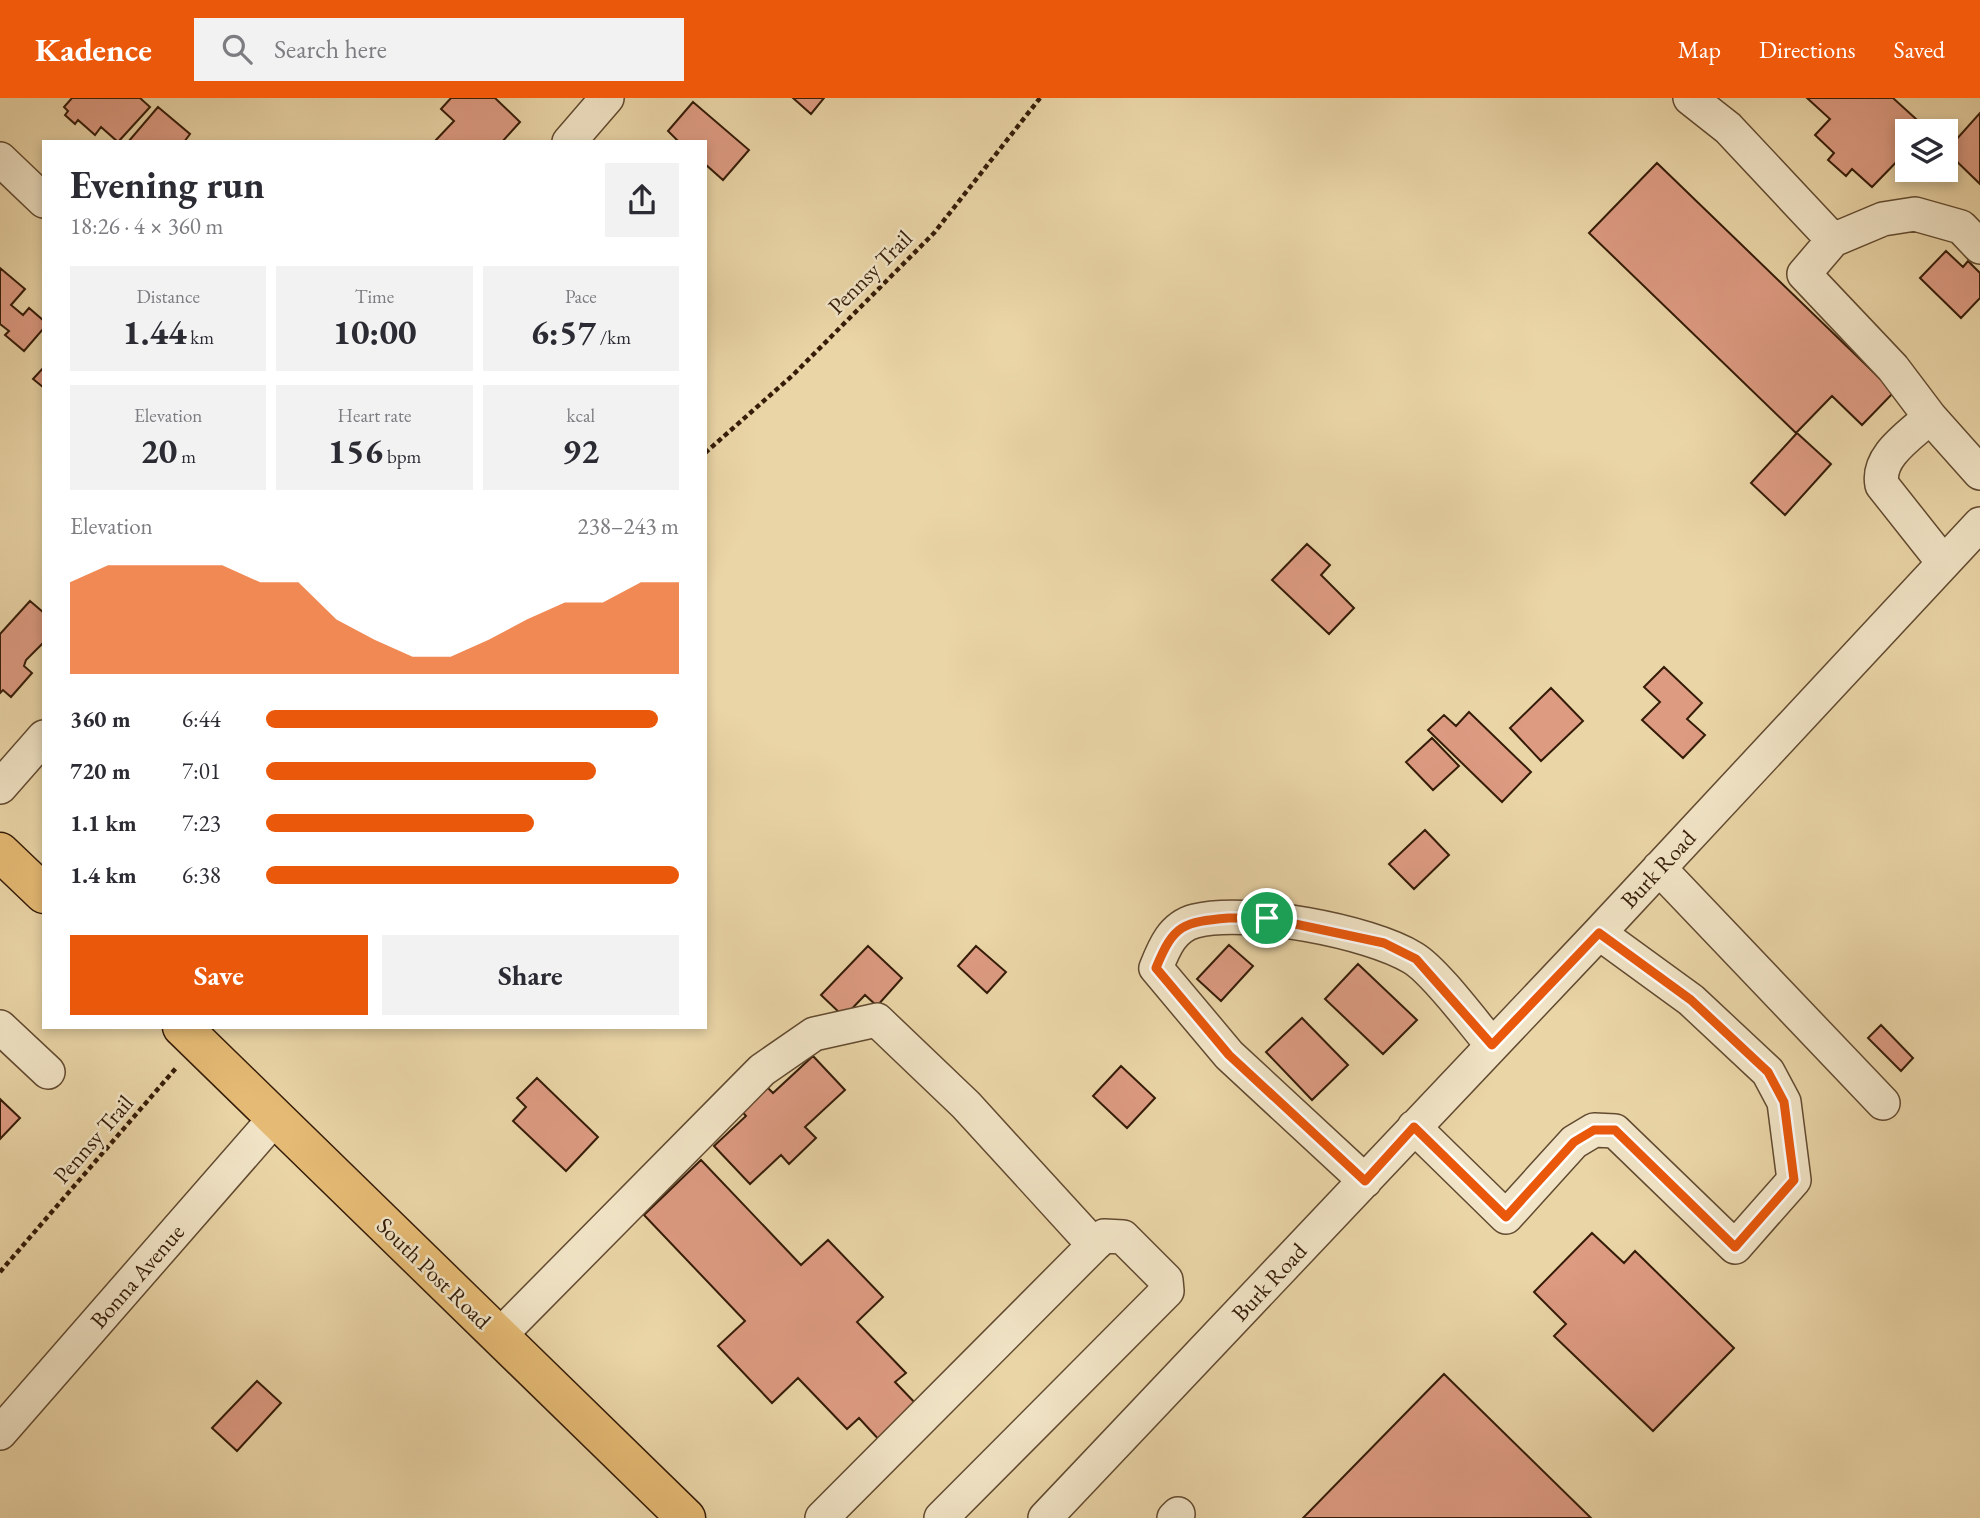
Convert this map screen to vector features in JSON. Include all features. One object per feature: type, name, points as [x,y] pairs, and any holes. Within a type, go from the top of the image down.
[{"type":"main road","points":[[0,852],[42,892]]},
{"type":"main road","name":"South Post Road","points":[[190,1035],[686,1518]]},
{"type":"street","points":[[571,140],[607,98]]},
{"type":"street","points":[[1690,98],[1728,128],[1833,240]]},
{"type":"street","points":[[0,159],[42,199]]},
{"type":"street","points":[[1980,247],[1961,228],[1915,214],[1883,219],[1833,240],[1804,274],[1893,368],[1930,417],[1980,473]]},
{"type":"street","points":[[1930,417],[1885,459],[1879,473],[1882,485],[1943,562]]},
{"type":"street","name":"Burk Road","points":[[1045,1518],[1599,933],[1980,524]]},
{"type":"street","points":[[0,787],[42,739]]},
{"type":"street","points":[[1659,868],[1883,1103]]},
{"type":"street","points":[[1365,1181],[1229,1055],[1191,1012],[1156,968],[1168,938],[1193,921],[1267,918],[1384,943],[1416,959],[1492,1045]]},
{"type":"street","points":[[1414,1127],[1506,1217],[1574,1142],[1594,1130],[1615,1130],[1735,1247],[1794,1180],[1784,1102],[1768,1072],[1691,1000],[1599,933]]},
{"type":"street","points":[[499,1336],[762,1070],[814,1034],[877,1020],[965,1105],[1094,1245]]},
{"type":"street","points":[[0,1027],[48,1072]]},
{"type":"street","name":"Bonna Avenue","points":[[0,1433],[275,1118]]},
{"type":"street","points":[[834,1514],[1094,1245],[1104,1236],[1123,1237],[1166,1280],[1167,1292],[941,1518]]},
{"type":"path","name":"Pennsy Trail","points":[[707,451],[793,375],[934,233],[1040,98]]},
{"type":"path","name":"Pennsy Trail","points":[[0,1272],[190,1035]]},
{"type":"building","points":[[72,98],[140,98],[150,107],[120,140],[116,140],[101,127],[95,135],[78,120],[75,124],[65,115],[68,111],[64,107]]},
{"type":"building","points":[[451,98],[495,98],[520,122],[504,140],[436,140],[454,121],[441,109]]},
{"type":"building","points":[[793,98],[824,98],[811,114]]},
{"type":"building","points":[[1807,98],[1893,98],[1916,119],[1895,119],[1895,163],[1872,187],[1852,169],[1846,176],[1828,160],[1834,153],[1815,135],[1830,119]]},
{"type":"building","points":[[693,102],[749,150],[723,180],[707,166],[707,140],[677,140],[668,131]]},
{"type":"building","points":[[158,107],[190,134],[186,140],[130,140]]},
{"type":"building","points":[[1980,113],[1980,184],[1958,163],[1958,138]]},
{"type":"building","points":[[1657,163],[1894,392],[1862,425],[1832,396],[1796,433],[1589,233]]},
{"type":"building","points":[[1946,251],[1963,267],[1968,261],[1980,273],[1980,298],[1961,318],[1920,278]]},
{"type":"building","points":[[0,268],[25,289],[11,305],[23,315],[29,308],[42,319],[42,330],[24,351],[5,335],[9,331],[0,324]]},
{"type":"building","points":[[42,369],[42,386],[33,379]]},
{"type":"building","points":[[1797,433],[1831,464],[1785,515],[1751,483]]},
{"type":"building","points":[[1307,544],[1330,565],[1321,575],[1354,608],[1329,634],[1272,580]]},
{"type":"building","points":[[30,601],[42,611],[42,644],[26,660],[24,666],[32,673],[11,697],[3,690],[0,693],[0,634]]},
{"type":"building","points":[[1664,667],[1702,703],[1687,719],[1705,735],[1683,758],[1642,720],[1660,702],[1644,687]]},
{"type":"building","points":[[1551,688],[1583,721],[1541,761],[1510,728]]},
{"type":"building","points":[[1469,712],[1531,772],[1502,802],[1428,730],[1444,715],[1456,726]]},
{"type":"building","points":[[1432,738],[1459,766],[1433,790],[1406,762]]},
{"type":"building","points":[[1425,830],[1449,855],[1414,889],[1389,864]]},
{"type":"building","points":[[1229,945],[1253,966],[1221,1001],[1197,979]]},
{"type":"building","points":[[868,946],[902,978],[877,1006],[865,995],[844,1017],[821,995]]},
{"type":"building","points":[[976,946],[1006,972],[987,993],[958,966]]},
{"type":"building","points":[[1358,964],[1417,1020],[1383,1054],[1325,999]]},
{"type":"building","points":[[1302,1018],[1348,1065],[1312,1100],[1266,1052]]},
{"type":"building","points":[[1881,1025],[1913,1058],[1901,1071],[1868,1038]]},
{"type":"building","points":[[813,1056],[845,1090],[805,1127],[816,1138],[789,1164],[781,1155],[750,1184],[714,1146],[746,1116],[738,1107],[763,1083],[773,1093]]},
{"type":"building","points":[[1121,1066],[1155,1098],[1127,1128],[1093,1096]]},
{"type":"building","points":[[537,1078],[598,1137],[566,1171],[513,1121],[526,1107],[517,1098]]},
{"type":"building","points":[[0,1099],[20,1118],[0,1139]]},
{"type":"building","points":[[701,1160],[801,1265],[828,1240],[883,1297],[857,1322],[906,1373],[895,1382],[919,1407],[882,1443],[859,1418],[847,1429],[798,1378],[772,1403],[718,1346],[745,1321],[644,1215]]},
{"type":"building","points":[[1592,1233],[1624,1263],[1635,1251],[1734,1348],[1653,1431],[1554,1336],[1566,1324],[1534,1292]]},
{"type":"building","points":[[1444,1374],[1591,1518],[1303,1518]]},
{"type":"building","points":[[257,1381],[281,1403],[237,1451],[212,1428]]},
{"type":"route","points":[[1267,918],[1384,943],[1416,959],[1492,1045],[1599,933],[1691,1000],[1768,1072],[1784,1102],[1794,1180],[1735,1247],[1615,1130],[1594,1130],[1574,1142],[1506,1217],[1414,1127],[1365,1181],[1229,1055],[1156,968],[1168,938],[1193,921],[1267,918]]}]
